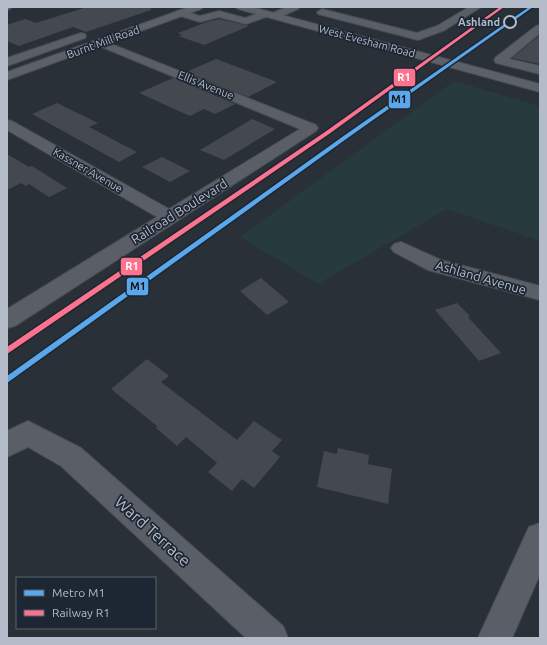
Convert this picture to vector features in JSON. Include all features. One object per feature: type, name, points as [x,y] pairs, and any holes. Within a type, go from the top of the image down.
[{"type":"main road","name":"Burnt Mill Road","points":[[7,76],[198,7]]},
{"type":"main road","name":"West Evesham Road","points":[[241,7],[540,88]]},
{"type":"street","points":[[181,13],[200,19],[219,14],[246,21],[295,7]]},
{"type":"street","points":[[416,32],[386,20],[337,8],[322,12],[416,32],[441,28],[476,7]]},
{"type":"street","points":[[386,20],[398,21]]},
{"type":"street","points":[[540,28],[500,60],[540,70]]},
{"type":"street","points":[[7,62],[81,36]]},
{"type":"street","name":"Ellis Avenue","points":[[100,43],[310,128]]},
{"type":"street","points":[[7,51],[39,65]]},
{"type":"street","name":"Kassner Avenue","points":[[7,124],[170,217]]},
{"type":"street","name":"Railroad Boulevard","points":[[7,320],[310,128]]},
{"type":"street","name":"Ashland Avenue","points":[[401,248],[435,265],[540,293]]},
{"type":"street","name":"Ward Terrace","points":[[17,439],[71,457],[271,638]]},
{"type":"street","points":[[495,638],[540,538]]},
{"type":"green space","points":[[454,81],[540,106],[540,241],[447,209],[318,284],[240,237]]},
{"type":"building","points":[[87,7],[151,7],[151,10],[86,32],[73,27],[19,46],[7,41],[7,25],[25,19],[36,23]]},
{"type":"building","points":[[219,19],[249,26],[204,45],[178,36],[182,35],[178,33]]},
{"type":"building","points":[[540,35],[540,64],[512,58]]},
{"type":"building","points":[[216,59],[277,82],[248,97],[186,72]]},
{"type":"building","points":[[173,78],[235,104],[215,114],[204,109],[190,116],[139,93]]},
{"type":"building","points":[[57,103],[98,123],[89,127],[137,152],[119,162],[32,114]]},
{"type":"building","points":[[252,119],[275,129],[224,160],[200,150]]},
{"type":"building","points":[[7,154],[29,167],[32,166],[67,188],[49,197],[29,184],[26,186],[21,183],[7,190]]},
{"type":"building","points":[[162,157],[190,171],[170,182],[142,167]]},
{"type":"building","points":[[261,278],[289,302],[267,315],[240,291]]},
{"type":"building","points":[[457,303],[501,353],[479,361],[435,310]]},
{"type":"building","points":[[147,359],[169,376],[161,382],[237,440],[254,421],[282,440],[272,451],[280,457],[254,488],[242,479],[232,491],[208,472],[217,463],[186,437],[177,446],[156,428],[157,426],[111,389]]},
{"type":"building","points":[[338,448],[369,455],[368,464],[392,469],[388,504],[317,487],[324,451],[337,454]]},
{"type":"metro line","name":"M1","points":[[7,380],[347,136],[531,7]]},
{"type":"rail line","name":"R1","points":[[7,351],[327,133],[502,7]]},
{"type":"place","name":"Ashland","points":[[510,22]]}]
